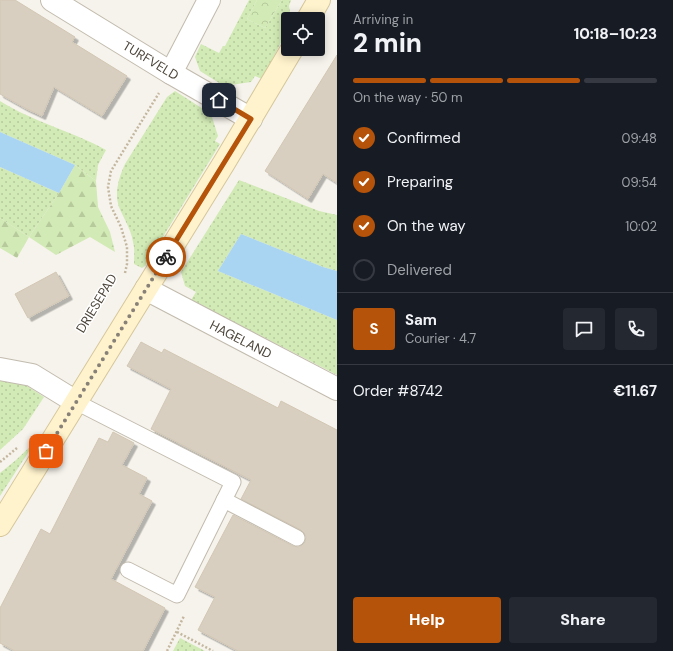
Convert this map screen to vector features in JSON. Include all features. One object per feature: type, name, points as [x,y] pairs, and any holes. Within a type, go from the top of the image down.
[{"type":"street","name":"TURFVELD","points":[[52,0],[171,73],[251,119]]},
{"type":"street","points":[[171,73],[209,0]]},
{"type":"street","points":[[312,12],[319,0]]},
{"type":"street","points":[[0,525],[251,119],[288,56]]},
{"type":"street","name":"HAGELAND","points":[[146,289],[337,389]]},
{"type":"street","points":[[0,369],[32,374],[76,402]]},
{"type":"lane","points":[[76,402],[233,482],[177,595],[128,570]]},
{"type":"lane","points":[[224,500],[297,538]]},
{"type":"path","name":"DRIESEPAD","points":[[124,276],[127,264],[127,247],[121,227],[111,206],[108,187],[111,171],[171,73]]},
{"type":"path","points":[[167,651],[189,605],[177,595]]},
{"type":"path","points":[[177,632],[213,651]]},
{"type":"green space","points":[[249,0],[257,0],[247,19],[265,28],[282,0],[291,0],[289,6],[290,12],[281,12],[281,42],[262,79],[255,76],[251,82],[224,86],[200,71],[195,57],[201,44],[219,53],[223,46],[225,46]]},
{"type":"green space","points":[[257,0],[282,0],[265,28],[247,19]]},
{"type":"green space","points":[[175,91],[211,114],[218,136],[215,141],[220,144],[145,266],[142,268],[134,264],[134,247],[132,237],[119,207],[117,196],[118,185],[125,164],[167,97]]},
{"type":"green space","points":[[0,101],[26,115],[80,137],[106,150],[98,165],[96,181],[75,165],[0,132]]},
{"type":"green space","points":[[75,165],[96,181],[98,207],[110,232],[115,252],[90,237],[56,255],[29,237],[59,193]]},
{"type":"green space","points":[[0,167],[59,193],[29,237],[0,218]]},
{"type":"green space","points":[[239,180],[319,211],[337,215],[337,271],[323,267],[241,234],[218,271],[337,320],[337,375],[191,300],[196,292],[185,286],[181,272]]},
{"type":"green space","points":[[0,218],[29,237],[17,258],[0,248]]},
{"type":"green space","points":[[0,379],[24,384],[44,397],[23,429],[0,450]]},
{"type":"green space","points":[[35,442],[0,496],[0,473]]},
{"type":"green space","points":[[180,638],[205,651],[173,651]]},
{"type":"water","points":[[0,132],[75,165],[59,193],[0,167]]},
{"type":"water","points":[[241,234],[323,267],[337,271],[337,320],[218,271]]},
{"type":"building","points":[[0,0],[15,0],[75,37],[72,42],[127,76],[102,116],[54,87],[42,116],[0,94]]},
{"type":"building","points":[[337,55],[337,183],[323,174],[308,199],[265,171]]},
{"type":"building","points":[[56,272],[69,296],[28,318],[15,294]]},
{"type":"building","points":[[141,342],[162,353],[164,349],[278,408],[281,401],[337,430],[337,651],[238,651],[198,630],[215,597],[195,587],[233,515],[293,546],[298,547],[302,545],[305,542],[306,537],[301,530],[241,499],[251,480],[151,429],[171,389],[127,366]]},
{"type":"building","points":[[113,432],[134,443],[122,465],[147,478],[139,494],[152,501],[111,579],[165,608],[143,651],[15,651],[0,643],[0,608],[41,529],[50,534],[99,438],[108,442]]},
{"type":"way so far","points":[[46,451],[166,257]]},
{"type":"route","points":[[166,257],[251,119],[219,100]]}]
